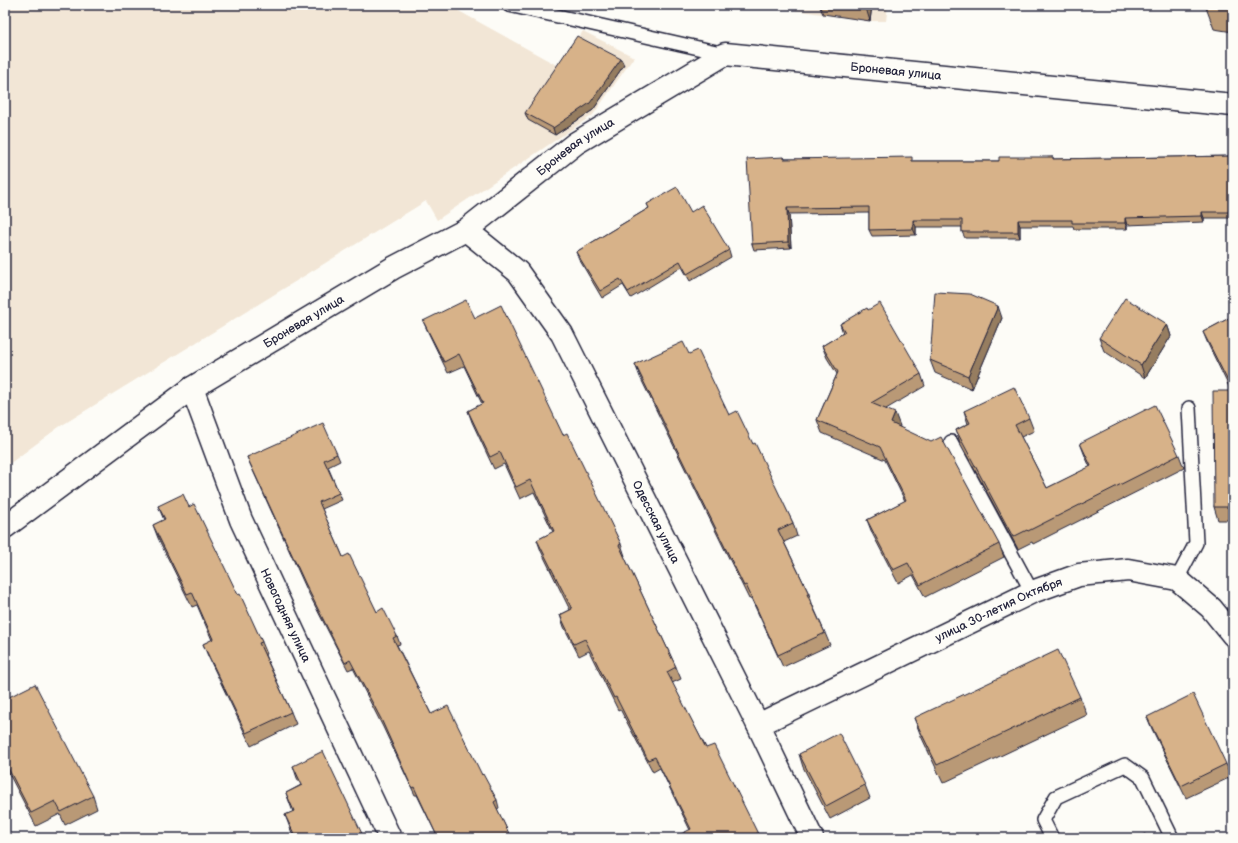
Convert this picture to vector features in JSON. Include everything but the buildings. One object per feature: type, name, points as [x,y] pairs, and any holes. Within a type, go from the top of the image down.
[{"type":"street","name":"Броневая улица","points":[[5,527],[192,388],[393,268],[466,230],[576,142],[725,54],[1233,105]]},
{"type":"street","name":"Одесская улица","points":[[466,230],[518,272],[562,334],[758,725],[812,838]]},
{"type":"street","name":"Новогодняя улица","points":[[192,388],[241,520],[390,838]]},
{"type":"street","name":"улица 30-летия Октября","points":[[758,725],[1032,592],[1079,575],[1128,570],[1177,579]]},
{"type":"street","points":[[1177,579],[1211,608],[1233,635]]},
{"type":"lane","points":[[509,5],[725,54]]},
{"type":"lane","points":[[1177,579],[1196,543],[1189,408]]},
{"type":"lane","points":[[951,442],[1032,592]]},
{"type":"lane","points":[[1052,838],[1043,820],[1056,797],[1125,765],[1144,778],[1172,838]]},
{"type":"shaded area","points":[[5,5],[448,5],[560,67],[583,31],[634,57],[593,115],[437,220],[426,201],[59,427],[5,467]]},
{"type":"shaded area","points":[[759,5],[888,5],[886,21],[870,21]]}]
